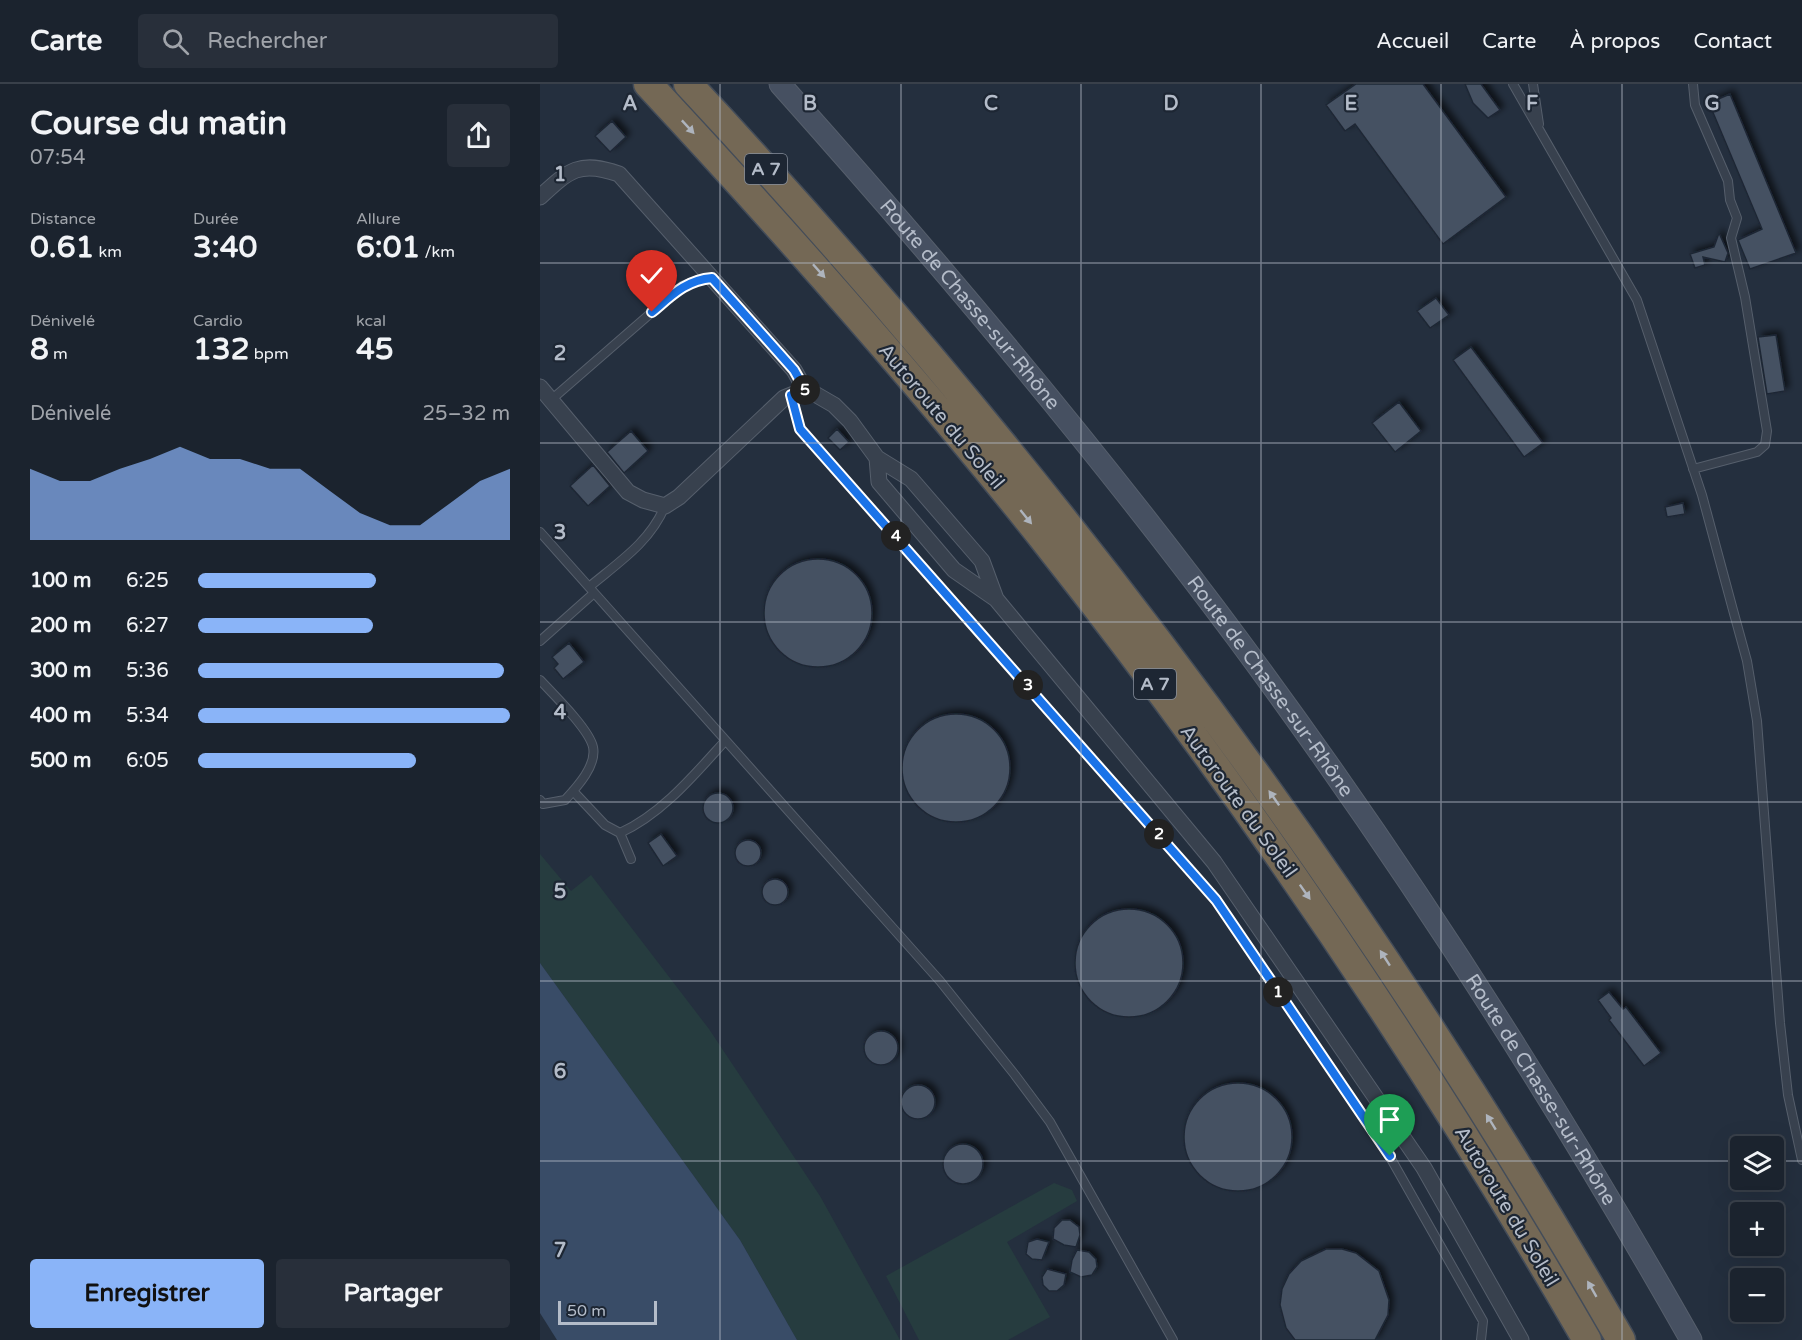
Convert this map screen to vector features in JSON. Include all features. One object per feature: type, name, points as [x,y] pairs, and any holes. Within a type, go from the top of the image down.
[{"type":"highway","name":"Autoroute du Soleil","points":[[648,84],[736,178],[890,353],[1035,528],[1138,661],[1230,786],[1350,958],[1433,1085],[1587,1340]]},
{"type":"highway","name":"Autoroute du Soleil","points":[[688,84],[844,255],[948,376],[1156,636],[1256,772],[1390,965],[1516,1162],[1621,1340]]},
{"type":"highway","points":[[1551,1278],[1557,1315],[1570,1340]]},
{"type":"main road","name":"Route de Chasse-sur-Rhône","points":[[780,84],[1029,372],[1237,638],[1421,901],[1501,1023],[1595,1174],[1691,1340]]},
{"type":"street","points":[[540,197],[577,168],[597,166],[619,174],[794,370],[807,393]]},
{"type":"street","points":[[540,387],[628,492],[643,500],[665,506],[679,497],[784,398],[799,392],[815,394],[834,405],[850,421],[877,458],[911,479],[982,561],[996,599]]},
{"type":"street","points":[[877,458],[879,482],[954,570],[996,599],[1214,862],[1424,1168],[1521,1340]]},
{"type":"lane","points":[[1513,84],[1637,300],[1693,469],[1747,661],[1757,721],[1781,1035],[1788,1095],[1802,1160]]},
{"type":"lane","points":[[1533,84],[1540,129]]},
{"type":"lane","points":[[1693,469],[1757,452],[1765,445],[1767,431],[1745,297],[1731,238],[1737,218],[1730,200],[1728,181],[1695,105],[1694,84]]},
{"type":"lane","points":[[551,400],[682,286],[701,279],[712,278]]},
{"type":"lane","points":[[791,395],[800,429],[1216,900],[1390,1156],[1450,1258],[1483,1322],[1481,1340]]},
{"type":"lane","points":[[540,642],[636,548],[656,526],[665,506]]},
{"type":"lane","points":[[540,532],[940,981],[1015,1075],[1050,1122],[1173,1340]]},
{"type":"lane","points":[[540,680],[584,731],[593,748],[589,768],[565,800],[543,804],[540,800]]},
{"type":"lane","points":[[621,833],[639,824],[692,777],[725,741]]},
{"type":"lane","points":[[573,791],[606,825],[621,833],[631,859]]},
{"type":"green space","points":[[540,854],[571,891],[591,875],[709,1029],[820,1196],[900,1340],[797,1340],[740,1240],[540,963]]},
{"type":"green space","points":[[1054,1183],[1072,1190],[1077,1201],[1007,1242],[1050,1317],[1008,1340],[919,1340],[886,1276]]},
{"type":"water","points":[[540,963],[740,1240],[797,1340],[557,1340],[540,1313]]},
{"type":"building","points":[[1356,84],[1423,84],[1506,197],[1443,244],[1355,124],[1345,131],[1326,105]]},
{"type":"building","points":[[1465,84],[1481,84],[1500,110],[1488,118],[1473,103]]},
{"type":"building","points":[[1730,94],[1796,253],[1750,269],[1738,240],[1762,229],[1709,103]]},
{"type":"building","points":[[612,121],[626,137],[610,152],[595,136]]},
{"type":"building","points":[[1719,233],[1728,253],[1725,262],[1703,257],[1705,265],[1695,268],[1690,254],[1714,247]]},
{"type":"building","points":[[1436,298],[1449,315],[1430,328],[1417,311]]},
{"type":"building","points":[[1776,335],[1785,391],[1767,394],[1758,337]]},
{"type":"building","points":[[1471,347],[1543,443],[1524,457],[1453,360]]},
{"type":"building","points":[[1399,402],[1421,431],[1395,452],[1372,423]]},
{"type":"building","points":[[837,429],[849,442],[840,450],[828,438]]},
{"type":"building","points":[[631,431],[648,451],[624,473],[607,452]]},
{"type":"building","points":[[593,465],[610,486],[588,506],[570,486]]},
{"type":"building","points":[[1683,503],[1685,514],[1667,517],[1665,507]]},
{"type":"building","points":[[818,559],[839,563],[856,575],[868,592],[872,613],[868,634],[856,651],[839,663],[818,667],[797,663],[780,651],[768,634],[764,613],[768,592],[780,575],[797,563]]},
{"type":"building","points":[[569,643],[584,662],[563,679],[554,668],[558,664],[552,657]]},
{"type":"building","points":[[956,714],[977,718],[994,730],[1006,747],[1010,768],[1006,789],[994,806],[977,818],[956,822],[935,818],[918,806],[906,789],[902,768],[906,747],[918,730],[935,718]]},
{"type":"building","points":[[718,793],[728,798],[733,808],[728,818],[718,823],[708,818],[703,808],[708,798]]},
{"type":"building","points":[[661,834],[677,856],[663,866],[648,843]]},
{"type":"building","points":[[748,840],[757,844],[761,853],[757,862],[748,866],[739,862],[735,853],[739,844]]},
{"type":"building","points":[[775,879],[784,883],[788,892],[784,901],[775,905],[766,901],[762,892],[766,883]]},
{"type":"building","points":[[1129,909],[1150,913],[1167,925],[1179,942],[1183,963],[1179,984],[1167,1001],[1150,1013],[1129,1017],[1108,1013],[1091,1001],[1079,984],[1075,963],[1079,942],[1091,925],[1108,913]]},
{"type":"building","points":[[1609,992],[1623,1009],[1626,1007],[1661,1053],[1644,1066],[1609,1020],[1611,1018],[1598,1000]]},
{"type":"building","points":[[881,1031],[893,1036],[898,1048],[893,1060],[881,1065],[869,1060],[864,1048],[869,1036]]},
{"type":"building","points":[[1238,1083],[1259,1087],[1276,1099],[1288,1116],[1292,1137],[1288,1158],[1276,1175],[1259,1187],[1238,1191],[1217,1187],[1200,1175],[1188,1158],[1184,1137],[1188,1116],[1200,1099],[1217,1087]]},
{"type":"building","points":[[918,1085],[930,1090],[935,1102],[930,1114],[918,1119],[906,1114],[901,1102],[906,1090]]},
{"type":"building","points":[[963,1144],[971,1145],[977,1150],[982,1156],[982,1172],[977,1178],[971,1183],[963,1184],[955,1183],[949,1178],[944,1172],[943,1164],[944,1156],[949,1150],[955,1145]]},
{"type":"building","points":[[1062,1220],[1070,1220],[1079,1227],[1080,1235],[1076,1247],[1064,1245],[1053,1239],[1054,1228]]},
{"type":"building","points":[[1037,1239],[1049,1242],[1042,1260],[1032,1259],[1026,1254],[1028,1242]]},
{"type":"building","points":[[1326,1249],[1342,1249],[1356,1253],[1379,1271],[1389,1300],[1388,1315],[1375,1340],[1295,1340],[1286,1328],[1280,1305],[1282,1289],[1289,1274],[1301,1261]]},
{"type":"building","points":[[1077,1250],[1089,1252],[1096,1259],[1097,1267],[1092,1275],[1081,1277],[1070,1272]]},
{"type":"building","points":[[1047,1269],[1066,1274],[1064,1285],[1057,1291],[1049,1291],[1043,1285],[1042,1277]]},
{"type":"route","points":[[652,312],[682,286],[701,279],[712,278],[794,370],[807,393],[799,392],[791,395],[800,429],[1216,900],[1390,1156]]}]
